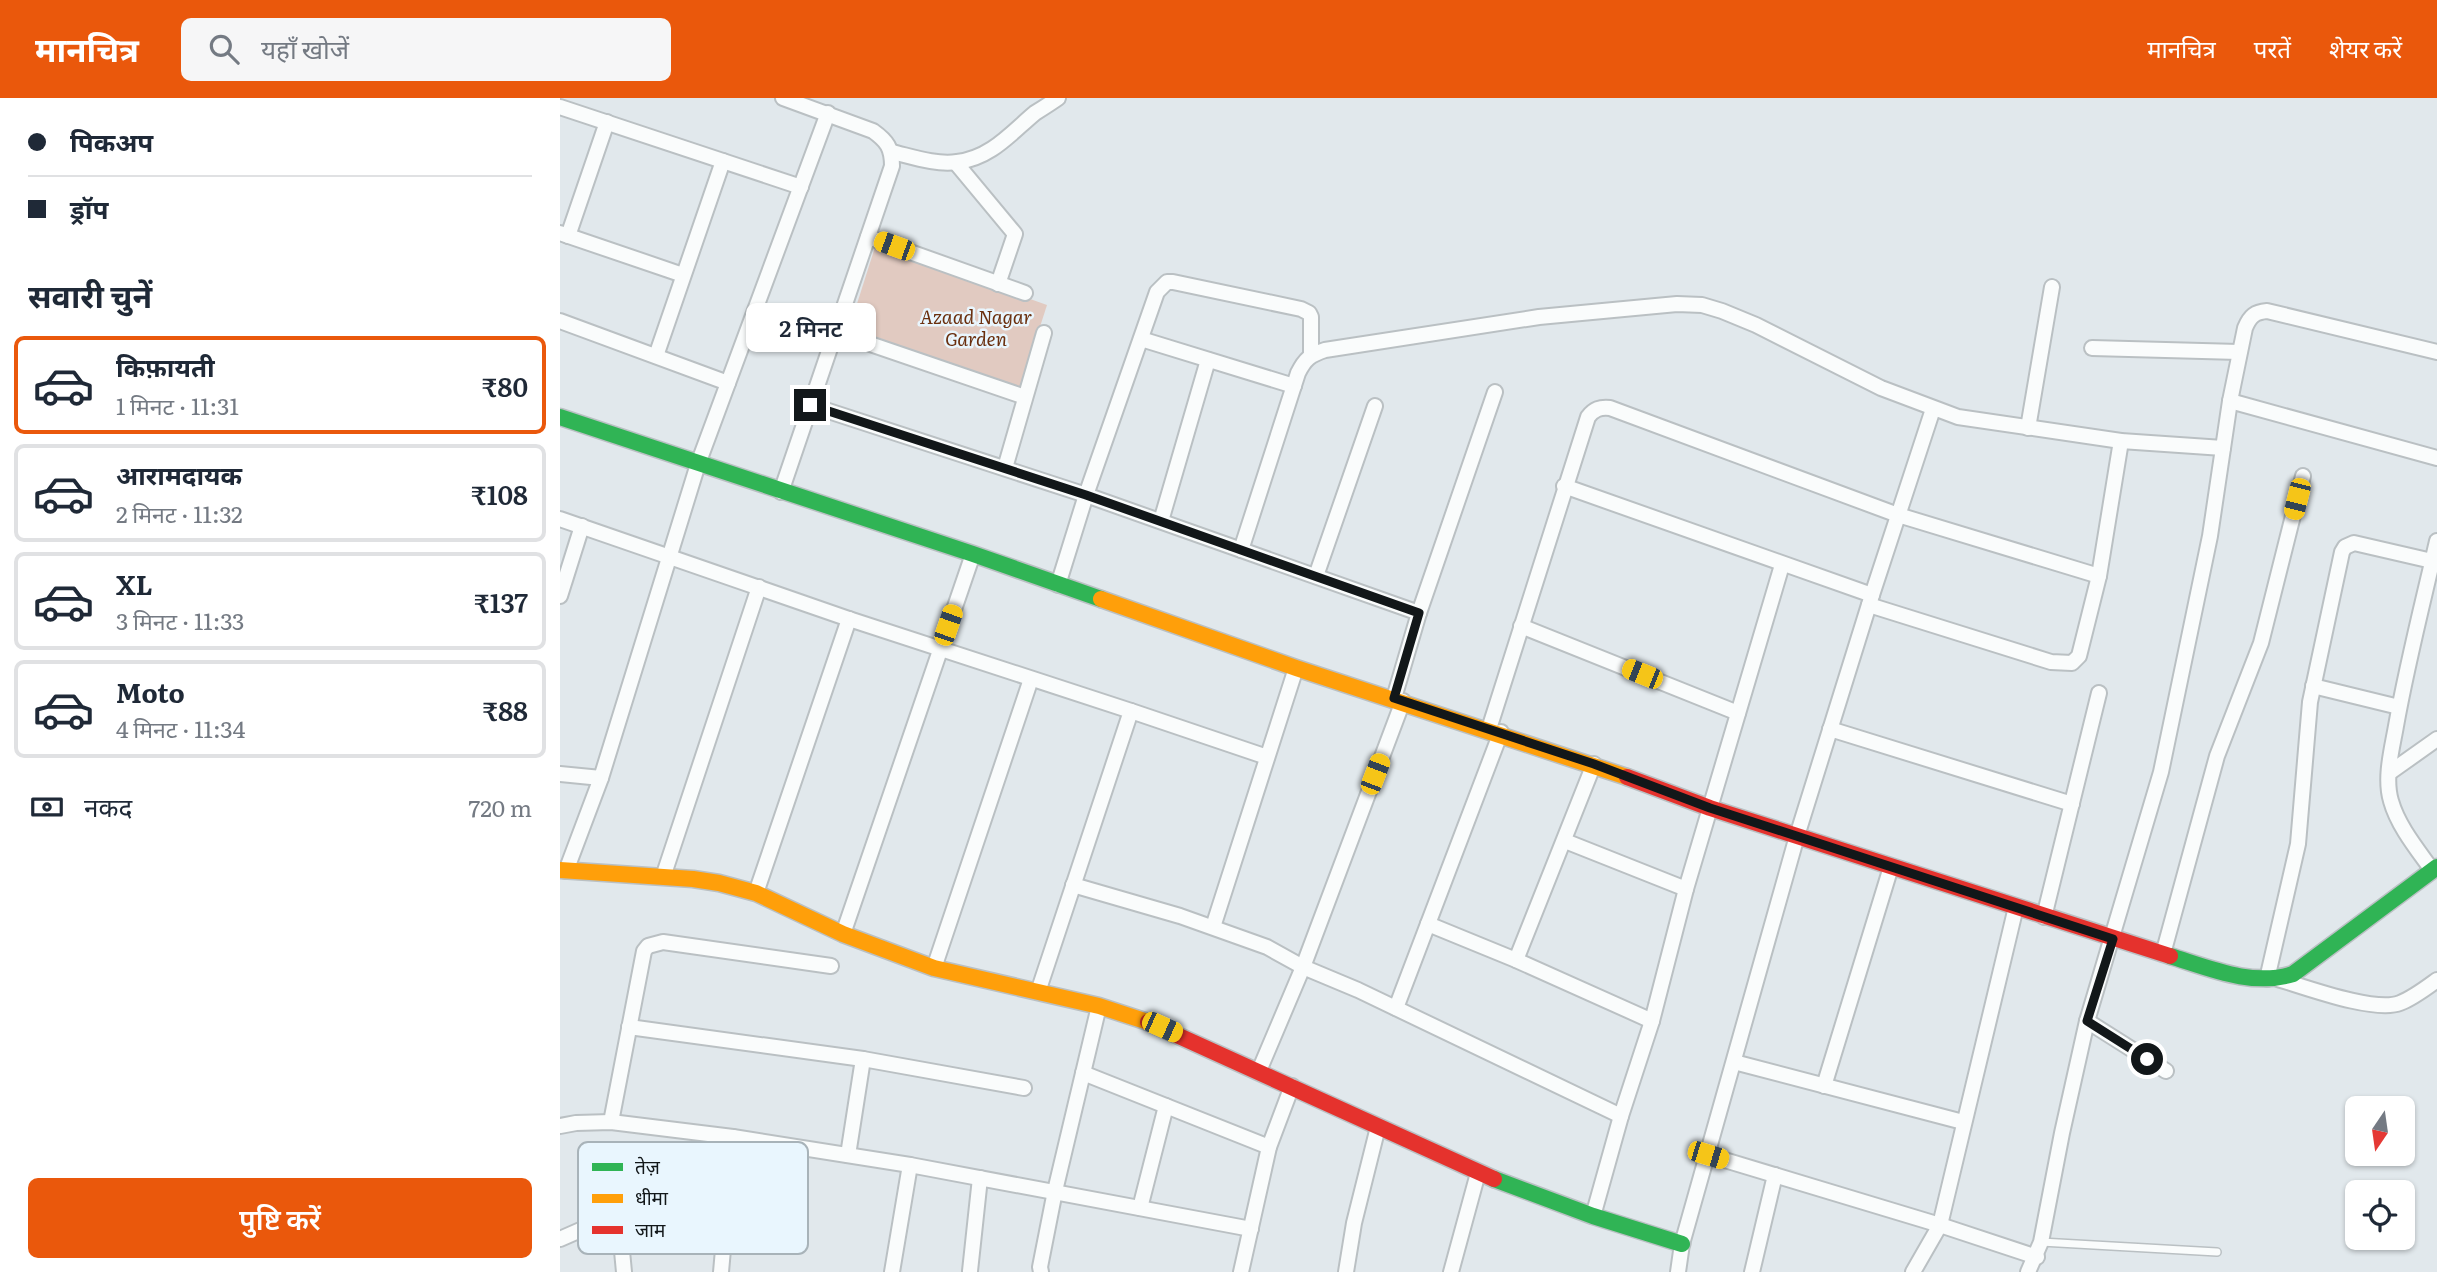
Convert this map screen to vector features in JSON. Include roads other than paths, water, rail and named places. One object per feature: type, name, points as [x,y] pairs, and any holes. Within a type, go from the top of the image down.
[{"type":"street","points":[[781,492],[892,166],[892,152],[885,139],[873,131],[783,98]]},
{"type":"street","points":[[892,152],[937,162],[956,163],[975,159],[991,151],[1036,112],[1058,98]]},
{"type":"street","points":[[560,107],[801,187]]},
{"type":"street","points":[[828,113],[698,464],[601,778],[563,870],[719,883],[756,893],[843,934],[934,968],[1099,1006],[1162,1027],[1478,1173],[1593,1216],[1682,1244]]},
{"type":"street","points":[[607,122],[564,234],[683,275]]},
{"type":"street","points":[[656,356],[723,161]]},
{"type":"street","points":[[956,163],[1015,234],[998,284]]},
{"type":"street","points":[[868,237],[1025,293]]},
{"type":"street","points":[[1058,585],[1086,495],[1157,292],[1167,282],[1301,309],[1309,313],[1312,324],[1311,355]]},
{"type":"street","points":[[2028,428],[2052,287]]},
{"type":"street","points":[[1241,550],[1294,386],[1304,361],[1311,355],[1325,350],[1539,317],[1677,304],[1702,305],[1722,310],[1881,388],[1933,409],[1977,421],[2121,441],[2223,448]]},
{"type":"street","points":[[2028,1272],[2039,1249],[2087,1021],[2161,772],[2210,536],[2230,401],[2245,328],[2250,317],[2267,311],[2437,352]]},
{"type":"street","points":[[560,321],[728,383]]},
{"type":"street","points":[[835,332],[1025,397]]},
{"type":"street","points":[[1005,468],[1044,333]]},
{"type":"street","points":[[1141,339],[1294,386]]},
{"type":"street","points":[[2092,348],[2239,352]]},
{"type":"street","points":[[1161,521],[1208,360]]},
{"type":"street","points":[[1259,1071],[1303,967],[1398,699],[1419,613],[1494,392]]},
{"type":"street","points":[[2230,401],[2437,458]]},
{"type":"street","points":[[810,405],[1086,495],[1419,613]]},
{"type":"street","points":[[1316,576],[1376,406]]},
{"type":"street","points":[[1396,1008],[1495,731],[1521,626],[1564,486],[1588,416],[1593,410],[1610,408],[1898,515],[2099,576]]},
{"type":"street","points":[[1678,1272],[1682,1244],[1797,836],[1933,409]]},
{"type":"street","points":[[560,417],[973,554],[1296,668],[1594,764],[1710,808],[2163,954],[2231,974],[2272,979],[2383,1006],[2399,1004],[2437,979]]},
{"type":"street","points":[[1564,486],[1870,600],[2051,662],[2064,664],[2072,663],[2080,656],[2099,576],[2121,441]]},
{"type":"street","points":[[2163,954],[2217,756],[2261,643],[2303,476]]},
{"type":"street","points":[[560,519],[849,619],[1267,757]]},
{"type":"street","points":[[560,596],[582,526]]},
{"type":"street","points":[[2272,979],[2292,974],[2314,960],[2434,869],[2399,820],[2390,799],[2389,773],[2399,707],[2437,541]]},
{"type":"street","points":[[2272,979],[2298,844],[2313,686],[2345,547],[2354,543],[2433,567]]},
{"type":"street","points":[[843,934],[973,554]]},
{"type":"street","points":[[1593,1216],[1621,1116],[1652,1021],[1686,889],[1782,565]]},
{"type":"street","points":[[663,877],[759,587]]},
{"type":"street","points":[[756,893],[849,619]]},
{"type":"street","points":[[1521,626],[1738,713]]},
{"type":"street","points":[[1213,927],[1296,668]]},
{"type":"street","points":[[934,968],[1031,679]]},
{"type":"street","points":[[2313,686],[2399,707]]},
{"type":"street","points":[[2044,917],[2099,693]]},
{"type":"street","points":[[1038,992],[1131,711]]},
{"type":"street","points":[[1830,729],[2072,804]]},
{"type":"street","points":[[2389,773],[2437,739]]},
{"type":"street","points":[[1516,960],[1594,764]]},
{"type":"street","points":[[560,774],[601,778]]},
{"type":"street","points":[[1565,841],[1686,889]]},
{"type":"street","points":[[1824,1086],[1891,867]]},
{"type":"street","points":[[1073,885],[1213,927],[1267,947],[1303,967],[1396,1008],[1621,1116]]},
{"type":"street","points":[[1913,1272],[1940,1225],[2016,907]]},
{"type":"street","points":[[1428,924],[1652,1021]]},
{"type":"street","points":[[611,1122],[644,951],[648,946],[663,942],[831,966]]},
{"type":"street","points":[[1041,1272],[1055,1191],[1099,1006]]},
{"type":"street","points":[[2087,1021],[2166,1071]]},
{"type":"street","points":[[629,1027],[863,1059],[1024,1088]]},
{"type":"street","points":[[848,1155],[863,1059]]},
{"type":"street","points":[[1734,1062],[1963,1122]]},
{"type":"street","points":[[1083,1073],[1269,1147]]},
{"type":"street","points":[[1241,1272],[1269,1147],[1292,1086]]},
{"type":"street","points":[[1140,1208],[1166,1106]]},
{"type":"street","points":[[560,1126],[611,1122],[765,1142]]},
{"type":"street","points":[[1346,1272],[1354,1223],[1378,1127]]},
{"type":"street","points":[[733,1137],[733,1142]]},
{"type":"street","points":[[808,1149],[1055,1191],[1251,1229]]},
{"type":"street","points":[[1708,1155],[1940,1225],[2039,1249]]},
{"type":"street","points":[[892,1272],[909,1165]]},
{"type":"street","points":[[1451,1272],[1478,1173]]},
{"type":"street","points":[[1752,1272],[1775,1175]]},
{"type":"street","points":[[970,1271],[980,1178]]},
{"type":"street","points":[[560,1239],[578,1231]]},
{"type":"street","points":[[622,1254],[624,1272]]},
{"type":"street","points":[[721,1272],[723,1254]]},
{"type":"lane","points":[[2039,1249],[2217,1252]]},
{"type":"park label","name":"Azaad Nagar Garden","points":[[976,328]]}]
